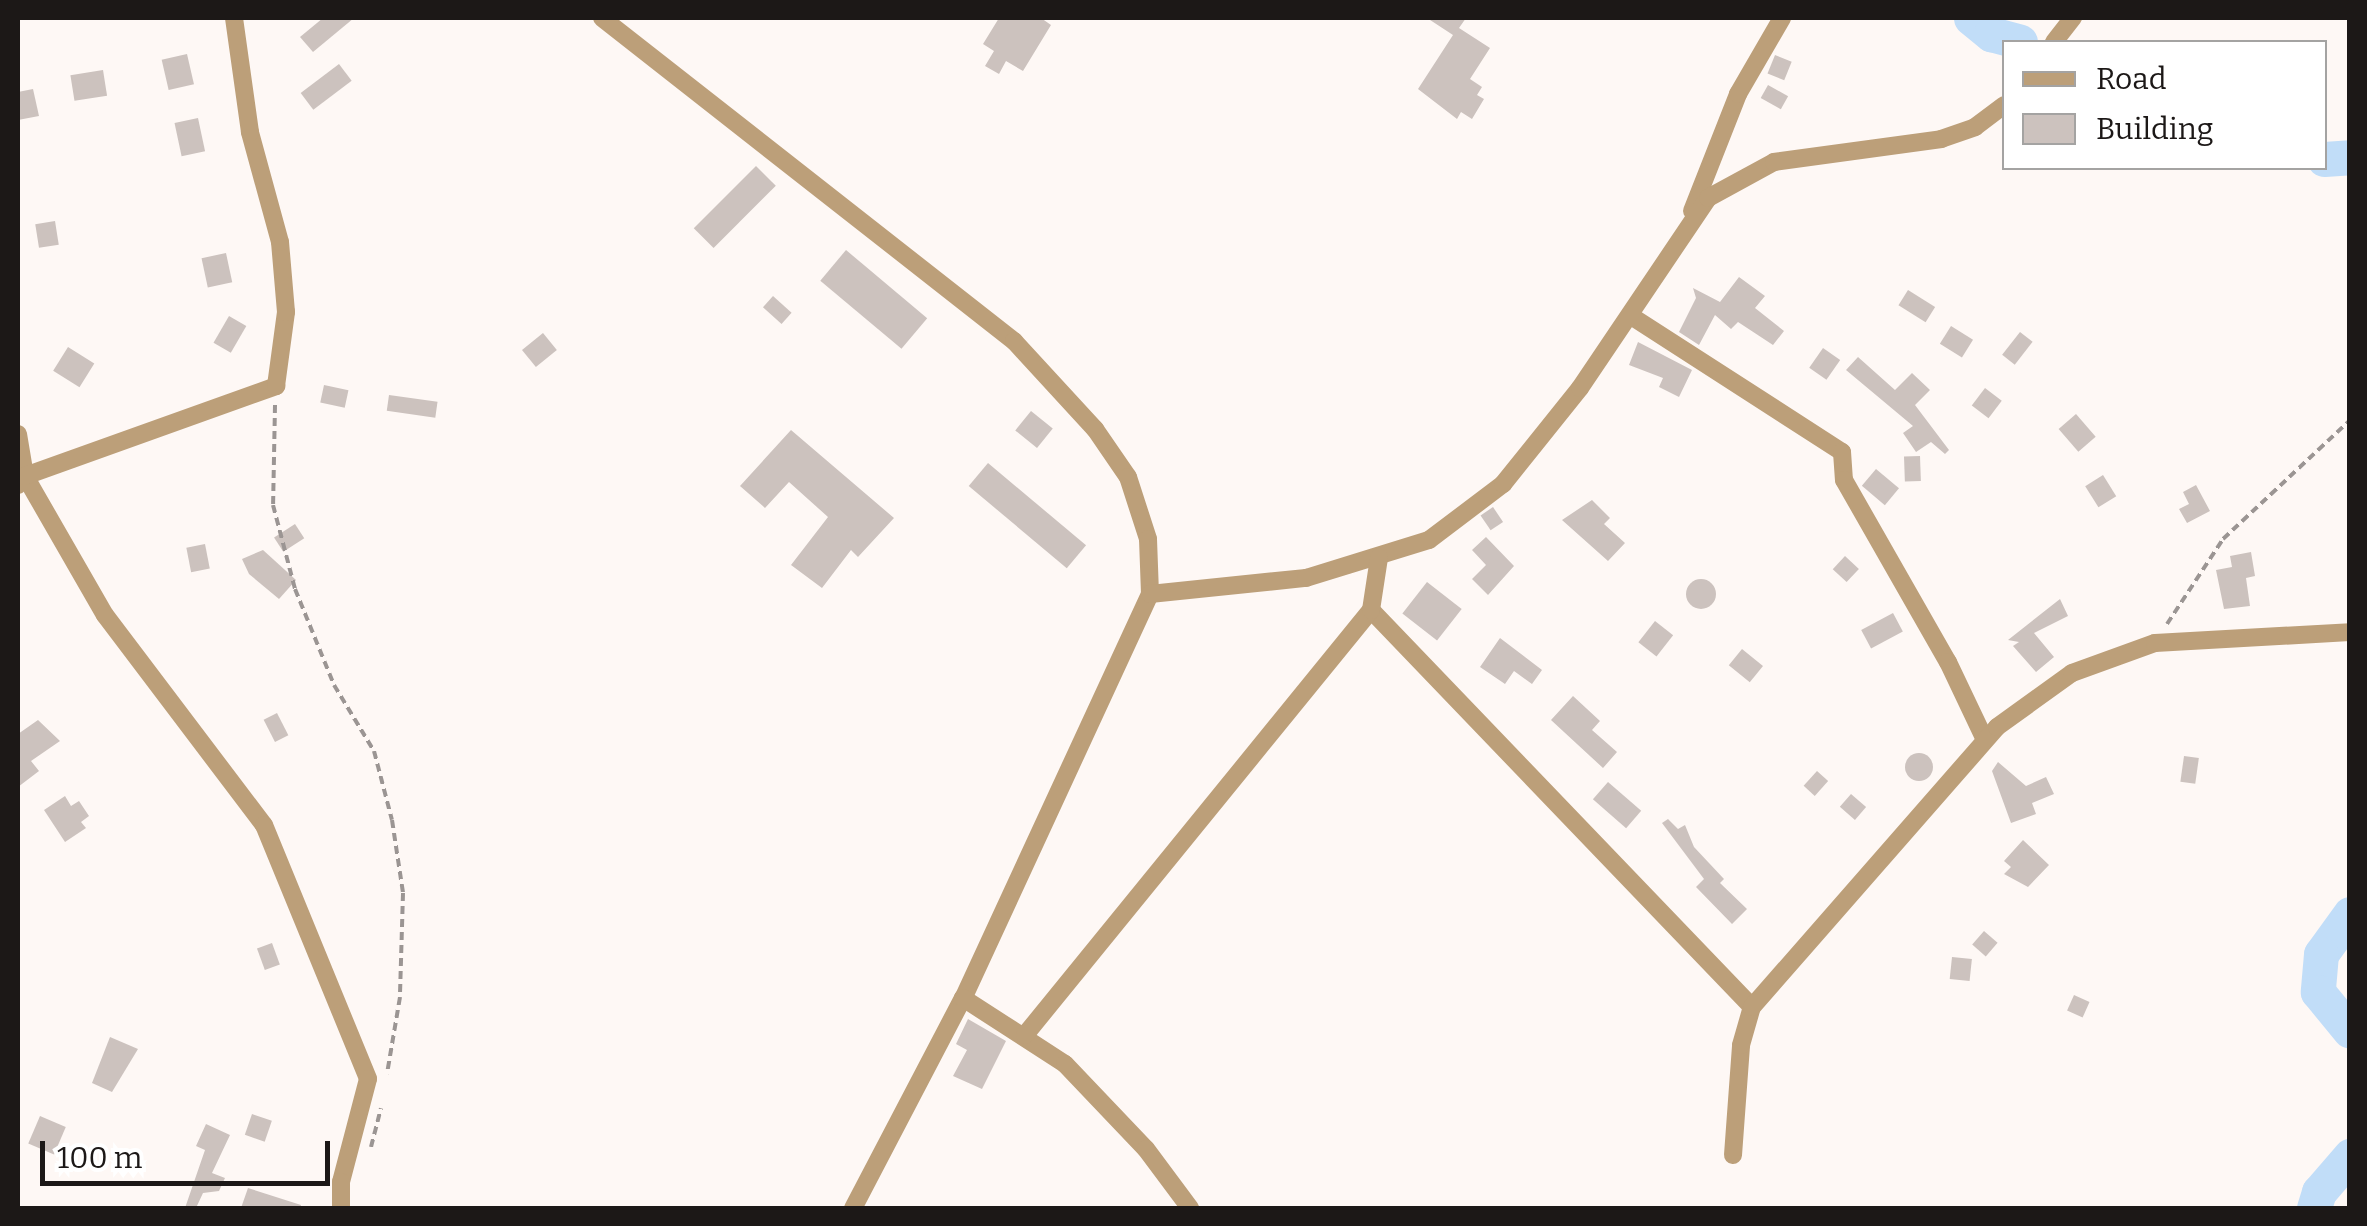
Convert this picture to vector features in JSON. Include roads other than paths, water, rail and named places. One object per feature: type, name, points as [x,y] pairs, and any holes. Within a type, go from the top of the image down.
[{"type":"street","points":[[21,481],[276,386],[286,312],[280,242],[250,132],[234,18]]},
{"type":"street","points":[[602,18],[1014,341],[1095,429],[1128,478],[1148,539],[1150,594],[963,998],[852,1208]]},
{"type":"street","points":[[1150,594],[1306,578],[1379,558],[1429,540],[1503,484],[1631,316],[1689,220],[1738,94],[1782,18]]},
{"type":"street","points":[[1689,220],[1737,177],[1774,162],[1941,139],[2002,106]]},
{"type":"street","points":[[1631,316],[1842,452],[1844,480],[1948,662],[1985,740]]},
{"type":"street","points":[[18,434],[21,481],[105,614],[264,826],[368,1079],[340,1182],[341,1208]]},
{"type":"street","points":[[1025,1035],[1371,610],[1379,558]]},
{"type":"street","points":[[1371,610],[1752,1007]]},
{"type":"street","points":[[1733,1155],[1741,1046],[1752,1007],[1985,740],[2072,673],[2154,643],[2350,632]]},
{"type":"street","points":[[963,998],[1025,1035],[1108,1106],[1190,1208]]},
{"type":"waterway","points":[[1971,18],[1991,34],[2013,40]]},
{"type":"waterway","points":[[2327,159],[2350,157]]},
{"type":"waterway","points":[[2350,914],[2321,954],[2318,992],[2350,1031]]},
{"type":"waterway","points":[[2314,1208],[2319,1192],[2350,1156]]}]
